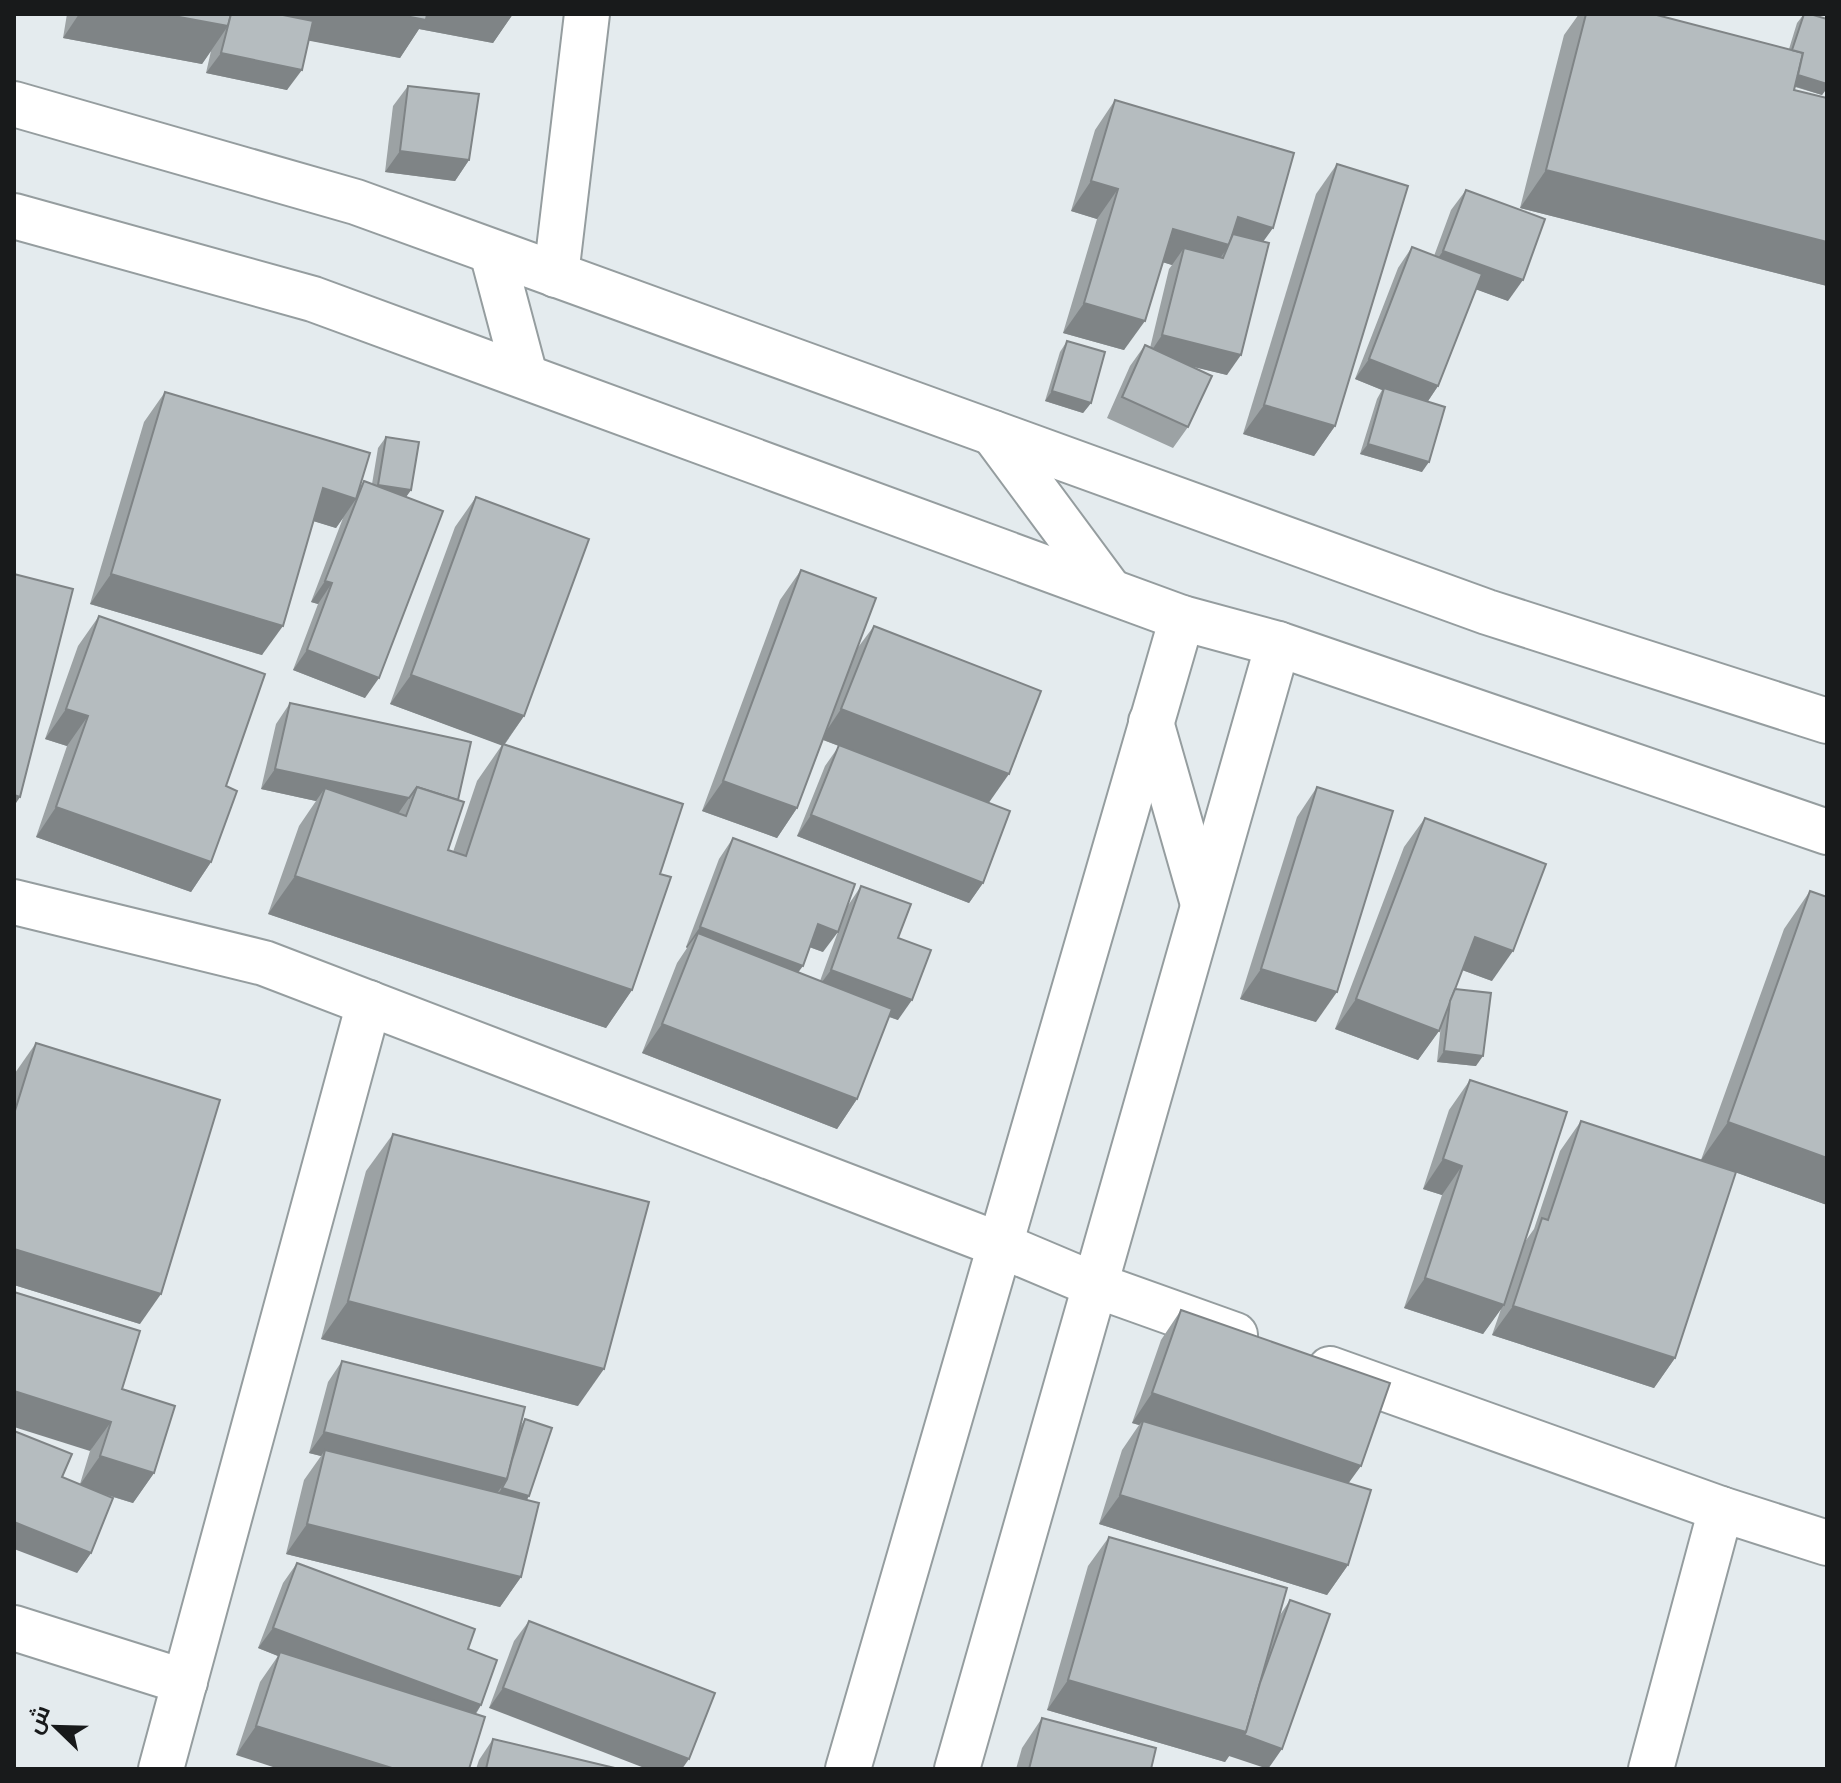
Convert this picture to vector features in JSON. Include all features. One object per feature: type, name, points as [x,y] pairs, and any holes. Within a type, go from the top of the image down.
[{"type":"street","points":[[556,275],[587,14]]},
{"type":"street","points":[[14,104],[356,202],[1487,612],[1827,721]]},
{"type":"street","points":[[14,216],[313,299],[1182,618],[1278,644],[1827,832]]},
{"type":"street","points":[[492,252],[525,376]]},
{"type":"street","points":[[993,433],[1110,591]]},
{"type":"street","points":[[848,1769],[1182,618]]},
{"type":"street","points":[[957,1769],[1278,644]]},
{"type":"street","points":[[1151,722],[1203,904]]},
{"type":"street","points":[[14,902],[264,963],[1000,1245],[1095,1285],[1721,1509],[1827,1543]]},
{"type":"street","points":[[161,1769],[369,1003]]},
{"type":"street","points":[[1651,1769],[1721,1509]]},
{"type":"street","points":[[14,1628],[185,1682]]},
{"type":"building","points":[[163,14],[231,14],[228,26]]},
{"type":"building","points":[[231,14],[278,14],[313,21],[302,70],[221,53]]},
{"type":"building","points":[[395,14],[427,14],[426,20]]},
{"type":"building","points":[[1586,14],[1653,14],[1803,53],[1794,90],[1827,98],[1827,242],[1546,170]]},
{"type":"building","points":[[1804,14],[1827,19],[1827,84],[1798,75],[1803,53],[1792,50]]},
{"type":"building","points":[[408,86],[479,94],[469,160],[400,151]]},
{"type":"building","points":[[1115,100],[1294,153],[1273,228],[1238,217],[1229,245],[1173,229],[1145,321],[1084,303],[1118,189],[1091,181]]},
{"type":"building","points":[[1337,164],[1408,186],[1335,426],[1264,405]]},
{"type":"building","points":[[1466,190],[1545,219],[1523,280],[1443,251]]},
{"type":"building","points":[[1233,234],[1269,243],[1241,355],[1162,335],[1184,248],[1223,258]]},
{"type":"building","points":[[1412,247],[1482,274],[1438,386],[1369,359]]},
{"type":"building","points":[[1067,341],[1105,352],[1091,403],[1052,391]]},
{"type":"building","points":[[1145,345],[1212,376],[1188,427],[1122,397]]},
{"type":"building","points":[[1384,388],[1445,407],[1429,462],[1368,444]]},
{"type":"building","points":[[165,392],[370,453],[356,499],[323,488],[283,626],[111,574]]},
{"type":"building","points":[[386,437],[419,442],[411,490],[378,485]]},
{"type":"building","points":[[364,481],[443,511],[379,678],[307,650],[332,583],[325,581]]},
{"type":"building","points":[[476,497],[589,539],[524,716],[411,675]]},
{"type":"building","points":[[801,570],[876,598],[797,808],[723,781]]},
{"type":"building","points":[[14,574],[73,589],[20,797],[14,795]]},
{"type":"building","points":[[99,616],[265,674],[226,786],[237,791],[211,862],[56,807],[88,716],[66,709]]},
{"type":"building","points":[[874,626],[1041,691],[1009,774],[841,709]]},
{"type":"building","points":[[290,703],[471,742],[458,800],[417,787],[409,798],[275,769]]},
{"type":"building","points":[[503,744],[683,804],[660,874],[671,877],[632,990],[295,876],[325,788],[406,816],[417,787],[464,802],[448,850],[466,856]]},
{"type":"building","points":[[839,745],[1010,811],[983,883],[811,815]]},
{"type":"building","points":[[1317,787],[1393,811],[1337,992],[1261,969]]},
{"type":"building","points":[[1425,818],[1546,864],[1513,951],[1475,937],[1439,1031],[1356,999]]},
{"type":"building","points":[[733,838],[855,884],[838,932],[818,924],[803,966],[700,927]]},
{"type":"building","points":[[861,886],[911,904],[898,938],[931,950],[912,1000],[831,970]]},
{"type":"building","points":[[1810,891],[1827,897],[1827,1158],[1728,1122]]},
{"type":"building","points":[[698,933],[892,1009],[857,1099],[662,1024]]},
{"type":"building","points":[[1455,989],[1491,993],[1483,1056],[1444,1051],[1450,1001]]},
{"type":"building","points":[[36,1043],[220,1100],[161,1294],[14,1249],[14,1114]]},
{"type":"building","points":[[1470,1080],[1567,1112],[1504,1305],[1425,1278],[1462,1166],[1443,1159]]},
{"type":"building","points":[[1581,1121],[1736,1172],[1675,1358],[1513,1306],[1542,1218],[1548,1220]]},
{"type":"building","points":[[393,1134],[649,1202],[604,1369],[348,1301]]},
{"type":"building","points":[[14,1292],[140,1331],[122,1389],[175,1406],[154,1473],[100,1456],[111,1422],[14,1391]]},
{"type":"building","points":[[1181,1310],[1390,1383],[1361,1466],[1152,1393]]},
{"type":"building","points":[[342,1361],[525,1407],[507,1479],[324,1432]]},
{"type":"building","points":[[525,1419],[552,1428],[529,1496],[502,1488]]},
{"type":"building","points":[[1143,1421],[1371,1490],[1348,1565],[1120,1495]]},
{"type":"building","points":[[14,1431],[72,1454],[62,1477],[113,1498],[91,1553],[14,1522]]},
{"type":"building","points":[[325,1450],[539,1503],[521,1577],[307,1524]]},
{"type":"building","points":[[1109,1537],[1287,1588],[1246,1732],[1068,1680]]},
{"type":"building","points":[[297,1563],[475,1629],[468,1649],[497,1660],[481,1705],[273,1628]]},
{"type":"building","points":[[1290,1600],[1330,1614],[1282,1749],[1244,1735]]},
{"type":"building","points":[[529,1621],[715,1693],[689,1759],[503,1688]]},
{"type":"building","points":[[280,1652],[485,1717],[469,1769],[395,1769],[256,1726]]},
{"type":"building","points":[[1042,1718],[1156,1748],[1151,1769],[1029,1769]]},
{"type":"building","points":[[493,1739],[619,1769],[486,1769]]}]
